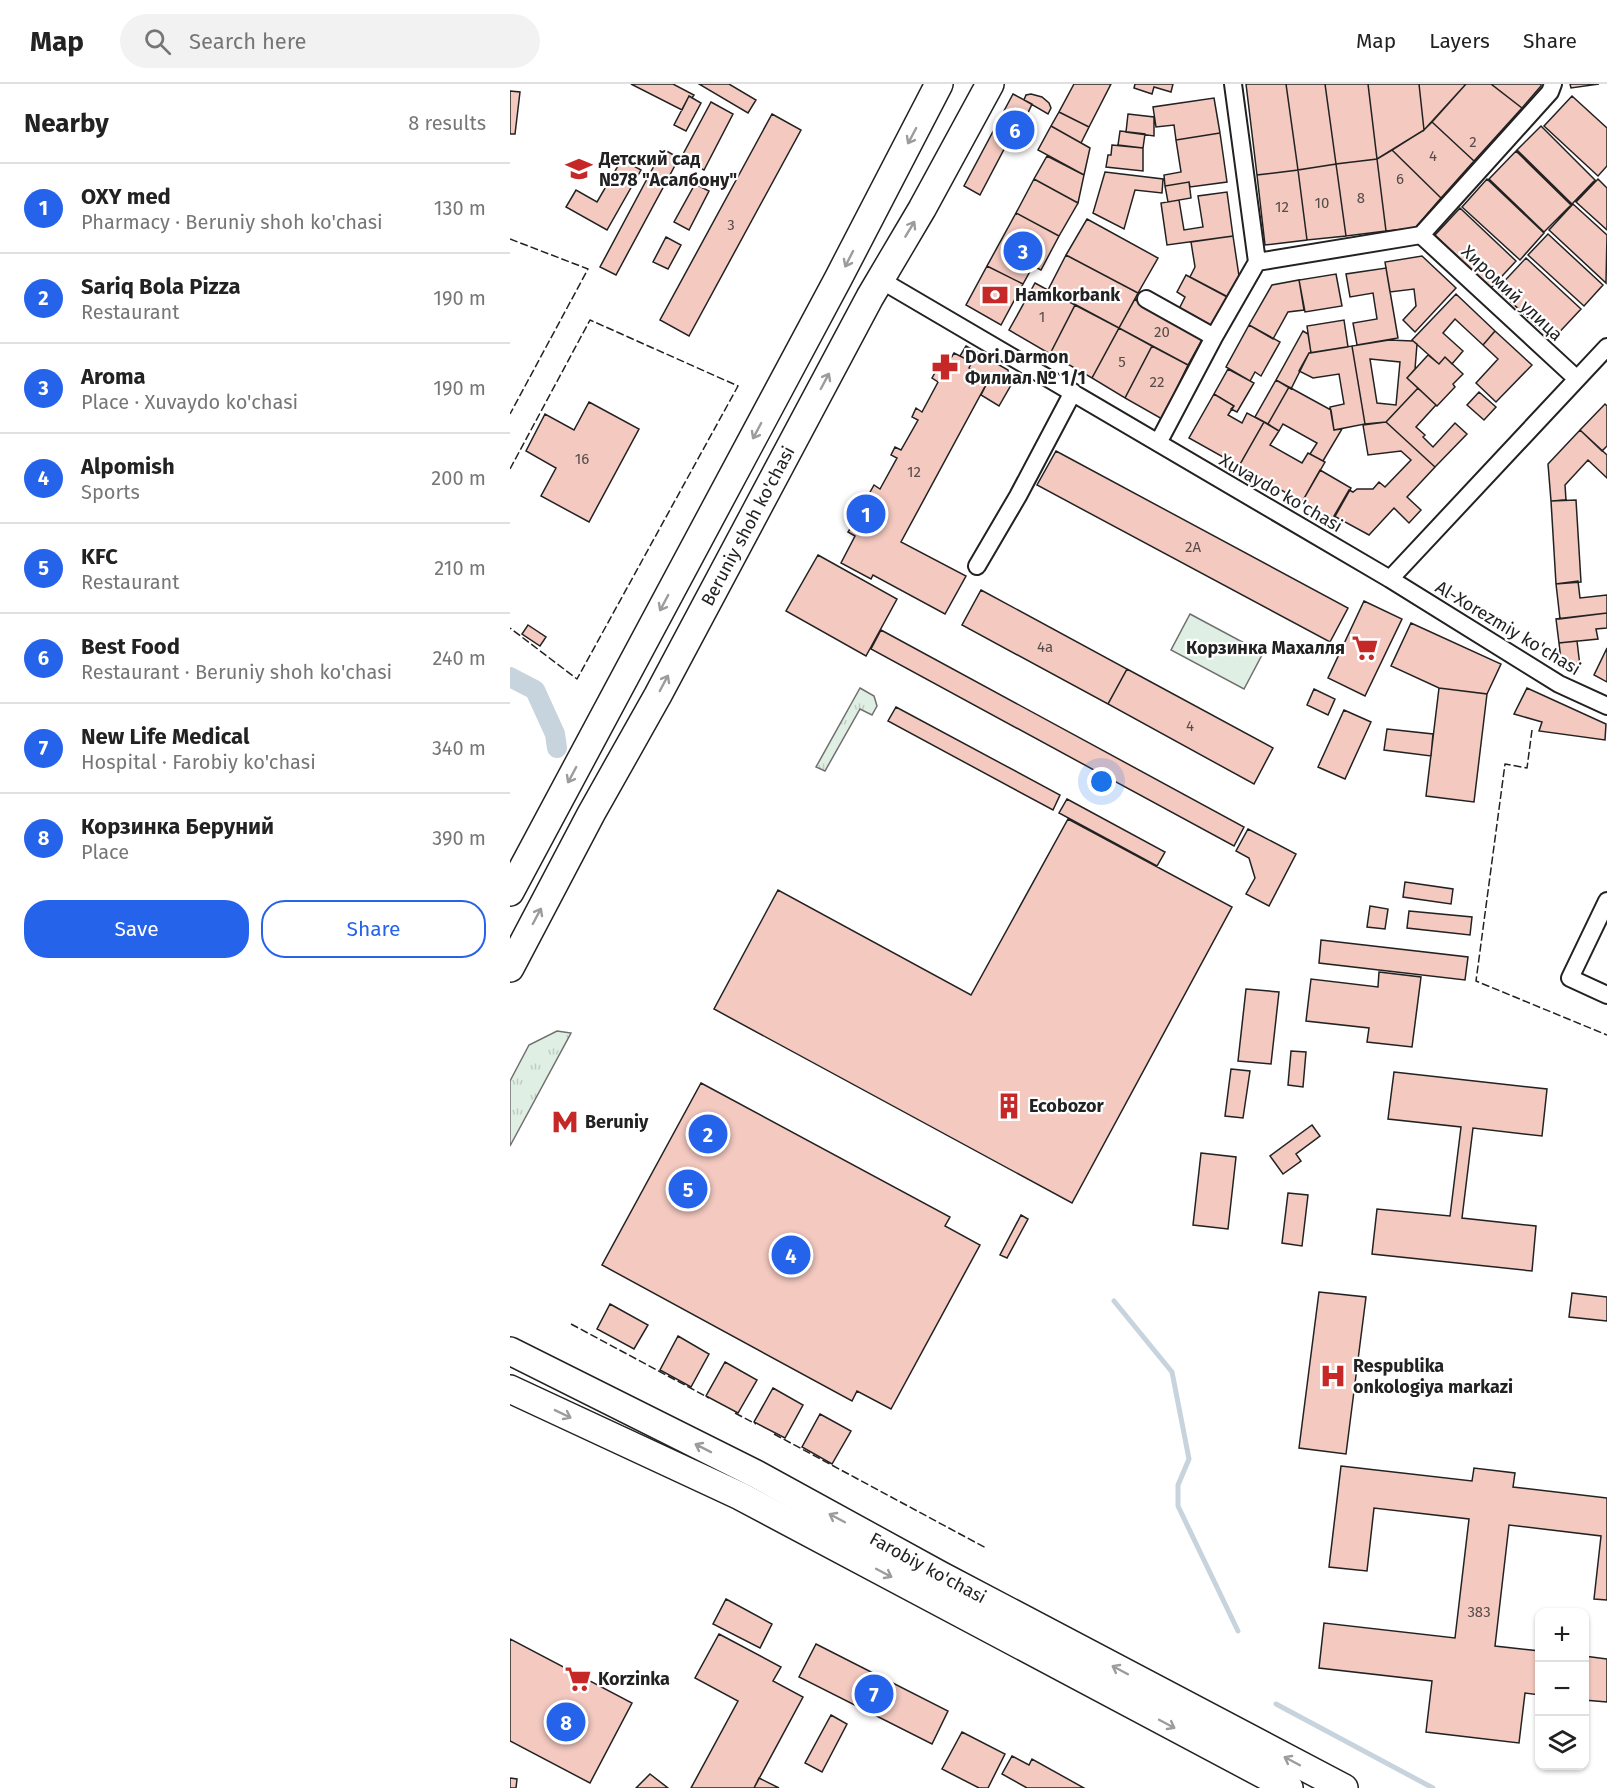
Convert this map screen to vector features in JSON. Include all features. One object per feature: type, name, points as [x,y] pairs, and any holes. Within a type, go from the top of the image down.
[{"type":"main road","name":"Beruniy shoh ko'chasi","points":[[510,892],[823,308],[939,84]]},
{"type":"main road","name":"Beruniy shoh ko'chasi","points":[[510,968],[879,279],[922,209],[990,84]]},
{"type":"main road","points":[[823,308],[879,279],[875,207]]},
{"type":"main road","points":[[510,1339],[535,1364]]},
{"type":"main road","name":"Farobiy ko'chasi","points":[[510,1351],[756,1474],[940,1575],[1344,1788]]},
{"type":"main road","name":"Farobiy ko'chasi","points":[[510,1389],[740,1496],[1289,1788]]},
{"type":"street","points":[[1158,442],[1214,336],[1257,262],[1233,84]]},
{"type":"street","points":[[1257,262],[1421,235],[1550,92],[1553,84]]},
{"type":"street","name":"Хиромий улица","points":[[1421,235],[1577,379]]},
{"type":"street","name":"Xuvaydo ko'chasi","points":[[879,279],[1390,579]]},
{"type":"street","points":[[1146,299],[1214,336]]},
{"type":"street","points":[[1390,579],[1607,347]]},
{"type":"street","points":[[977,566],[1018,496],[1073,392]]},
{"type":"street","name":"Al-Xorezmiy ko'chasi","points":[[1390,579],[1559,684],[1607,706]]},
{"type":"street","points":[[1607,901],[1570,978],[1607,995]]},
{"type":"green space","points":[[1190,614],[1263,653],[1244,689],[1171,650]]},
{"type":"green space","points":[[860,688],[874,696],[877,706],[872,715],[860,709],[825,771],[816,767]]},
{"type":"green space","points":[[557,1031],[571,1033],[510,1146],[510,1081],[529,1045]]},
{"type":"building","points":[[631,84],[673,84],[694,95],[692,98],[689,96],[682,110]]},
{"type":"building","points":[[699,84],[729,84],[756,100],[748,113]]},
{"type":"building","points":[[1074,84],[1111,84],[1089,127],[1059,112]]},
{"type":"building","points":[[1135,84],[1173,84],[1171,92],[1154,87],[1152,94],[1134,88]]},
{"type":"building","points":[[1246,84],[1286,84],[1298,170],[1257,175]]},
{"type":"building","points":[[1286,84],[1325,84],[1336,164],[1298,170]]},
{"type":"building","points":[[1325,84],[1368,84],[1377,159],[1336,164]]},
{"type":"building","points":[[1368,84],[1419,84],[1424,130],[1377,159]]},
{"type":"building","points":[[1419,84],[1466,84],[1424,130]]},
{"type":"building","points":[[1466,84],[1491,84],[1522,108],[1474,161],[1432,122]]},
{"type":"building","points":[[1491,84],[1541,84],[1541,86],[1522,108]]},
{"type":"building","points":[[1570,84],[1599,84],[1571,88]]},
{"type":"building","points":[[510,91],[520,92],[515,134],[510,134]]},
{"type":"building","points":[[1013,94],[1032,104],[1027,115],[1023,113],[980,195],[964,186]]},
{"type":"building","points":[[1026,95],[1042,97],[1049,103],[1051,108],[1048,114],[1024,100]]},
{"type":"building","points":[[689,96],[701,103],[686,131],[674,125]]},
{"type":"building","points":[[1572,96],[1607,128],[1607,166],[1598,176],[1544,126]]},
{"type":"building","points":[[1214,98],[1220,133],[1176,140],[1174,125],[1156,127],[1153,107]]},
{"type":"building","points":[[711,102],[733,114],[704,170],[681,158]]},
{"type":"building","points":[[1059,112],[1089,127],[1081,143],[1051,126]]},
{"type":"building","points":[[772,114],[801,130],[689,336],[660,320]]},
{"type":"building","points":[[1128,114],[1154,117],[1154,136],[1126,132]]},
{"type":"building","points":[[1432,122],[1474,161],[1441,198],[1392,150],[1424,130]]},
{"type":"building","points":[[1051,126],[1090,148],[1084,175],[1038,150]]},
{"type":"building","points":[[1541,126],[1595,180],[1572,204],[1517,150]]},
{"type":"building","points":[[1120,131],[1145,134],[1143,148],[1118,145]]},
{"type":"building","points":[[1220,133],[1227,182],[1190,187],[1189,182],[1165,186],[1164,175],[1181,172],[1176,140]]},
{"type":"building","points":[[1112,145],[1143,148],[1143,171],[1106,167]]},
{"type":"building","points":[[663,149],[679,158],[616,275],[600,267]]},
{"type":"building","points":[[1392,150],[1441,198],[1415,228],[1386,231],[1377,159]]},
{"type":"building","points":[[1516,151],[1571,205],[1544,232],[1489,179]]},
{"type":"building","points":[[1047,156],[1084,175],[1078,203],[1034,179]]},
{"type":"building","points":[[622,159],[641,170],[607,230],[566,207],[576,190],[597,202]]},
{"type":"building","points":[[1377,159],[1386,231],[1346,236],[1336,164]]},
{"type":"building","points":[[1336,164],[1346,236],[1307,240],[1298,170]]},
{"type":"building","points":[[1298,170],[1307,240],[1265,245],[1257,175]]},
{"type":"building","points":[[1105,172],[1163,179],[1162,193],[1135,190],[1124,229],[1093,213]]},
{"type":"building","points":[[1034,179],[1078,203],[1059,236],[1016,213]]},
{"type":"building","points":[[1487,179],[1544,233],[1520,260],[1462,207]]},
{"type":"building","points":[[1598,179],[1607,188],[1607,230],[1576,202]]},
{"type":"building","points":[[1189,182],[1191,198],[1168,202],[1165,186]]},
{"type":"building","points":[[695,184],[709,191],[689,230],[674,222]]},
{"type":"building","points":[[1227,192],[1233,236],[1167,245],[1161,203],[1179,200],[1184,230],[1203,227],[1198,196]]},
{"type":"building","points":[[1573,204],[1607,235],[1606,283],[1549,230]]},
{"type":"building","points":[[1460,208],[1516,261],[1491,288],[1435,235]]},
{"type":"building","points":[[1016,213],[1059,236],[1041,270],[1033,266],[1023,284],[987,266]]},
{"type":"building","points":[[1087,219],[1158,258],[1138,293],[1066,255]]},
{"type":"building","points":[[1548,234],[1603,285],[1584,306],[1528,255]]},
{"type":"building","points":[[1233,236],[1239,276],[1228,297],[1190,277],[1195,267],[1191,242]]},
{"type":"building","points":[[666,237],[681,245],[668,269],[653,262]]},
{"type":"building","points":[[1066,255],[1138,293],[1119,328],[1048,290]]},
{"type":"building","points":[[1422,256],[1456,288],[1415,332],[1403,320],[1416,306],[1414,289],[1390,292],[1385,262]]},
{"type":"building","points":[[1526,258],[1581,309],[1552,340],[1497,289]]},
{"type":"building","name":"Hamkorbank","points":[[987,266],[1023,284],[1001,325],[966,305]]},
{"type":"building","points":[[1386,268],[1398,338],[1357,345],[1353,323],[1377,319],[1373,293],[1350,297],[1346,274]]},
{"type":"building","points":[[1336,274],[1342,306],[1305,312],[1299,280]]},
{"type":"building","points":[[1186,275],[1231,299],[1215,329],[1179,309],[1185,297],[1177,292]]},
{"type":"building","points":[[1299,280],[1304,310],[1288,312],[1273,339],[1249,325],[1272,285]]},
{"type":"building","points":[[1035,283],[1075,305],[1050,354],[1009,330]]},
{"type":"building","points":[[1456,294],[1495,331],[1483,345],[1455,319],[1443,333],[1463,351],[1452,364],[1445,357],[1439,364],[1412,340]]},
{"type":"building","points":[[1135,299],[1204,336],[1188,365],[1119,328]]},
{"type":"building","points":[[1075,305],[1119,328],[1092,378],[1050,354]]},
{"type":"building","points":[[1344,320],[1348,347],[1311,353],[1307,326]]},
{"type":"building","points":[[1249,325],[1280,342],[1261,376],[1255,372],[1250,381],[1226,367]]},
{"type":"building","points":[[1119,328],[1152,346],[1125,398],[1092,378]]},
{"type":"building","points":[[1303,331],[1308,334],[1311,353],[1291,389],[1276,380]]},
{"type":"building","points":[[1495,331],[1532,365],[1496,402],[1476,383],[1498,359],[1483,345]]},
{"type":"building","points":[[1389,340],[1413,341],[1417,344],[1415,369],[1407,378],[1418,388],[1386,422],[1365,424],[1352,346]],"holes":[[[1370,359],[1400,362],[1396,405],[1377,403]]]},
{"type":"building","points":[[966,346],[1008,370],[1011,385],[999,406],[981,395],[989,379],[969,368],[972,362],[960,356]]},
{"type":"building","points":[[1152,346],[1188,365],[1162,419],[1125,398]]},
{"type":"building","points":[[1352,346],[1365,424],[1334,430],[1330,407],[1344,404],[1339,374],[1313,378],[1299,371],[1309,353]]},
{"type":"building","points":[[954,353],[972,362],[969,368],[989,379],[901,542],[966,576],[945,614],[873,575],[871,579],[841,563],[855,536],[848,532],[853,524],[859,527],[875,498],[869,494],[874,485],[880,489],[897,458],[891,455],[895,447],[901,450],[918,420],[912,417],[916,408],[922,412],[938,382],[932,378],[936,371],[942,374]]},
{"type":"building","points":[[1428,355],[1439,364],[1445,357],[1463,374],[1453,384],[1455,387],[1437,406],[1407,378]]},
{"type":"building","points":[[1228,369],[1254,383],[1237,412],[1231,409],[1234,406],[1214,394]]},
{"type":"building","points":[[1276,380],[1289,387],[1268,424],[1255,417]]},
{"type":"building","points":[[1289,387],[1331,410],[1334,430],[1342,429],[1323,461],[1310,454],[1317,443],[1283,424],[1279,431],[1268,424]]},
{"type":"building","points":[[1418,388],[1436,405],[1416,427],[1433,447],[1455,423],[1467,434],[1435,467],[1386,422]]},
{"type":"building","points":[[1479,392],[1496,407],[1484,420],[1467,405]]},
{"type":"building","points":[[1214,394],[1234,406],[1228,415],[1242,423],[1247,413],[1264,422],[1239,466],[1189,438]]},
{"type":"building","points":[[589,402],[639,429],[589,522],[541,496],[556,468],[526,451],[545,414],[574,430]]},
{"type":"building","points":[[1605,404],[1607,406],[1607,446],[1602,451],[1580,430]]},
{"type":"building","points":[[1264,422],[1279,431],[1270,445],[1302,463],[1308,453],[1325,462],[1302,502],[1239,466]]},
{"type":"building","points":[[1386,422],[1435,467],[1407,497],[1421,510],[1409,523],[1394,508],[1369,535],[1334,516],[1349,490],[1353,492],[1357,489],[1373,489],[1379,482],[1385,487],[1411,460],[1401,451],[1368,455],[1363,425]]},
{"type":"building","points":[[1580,430],[1607,455],[1607,478],[1588,460],[1565,485],[1566,500],[1551,501],[1548,464]]},
{"type":"building","points":[[1056,451],[1348,608],[1330,642],[1037,485]]},
{"type":"building","points":[[1320,470],[1351,488],[1333,520],[1302,502]]},
{"type":"building","points":[[1576,500],[1581,582],[1556,584],[1551,501]]},
{"type":"building","points":[[818,555],[897,599],[866,656],[786,611]]},
{"type":"building","points":[[1578,581],[1580,598],[1607,595],[1607,613],[1560,619],[1556,584]]},
{"type":"building","points":[[981,590],[1127,669],[1108,704],[962,625]]},
{"type":"building","name":"Корзинка Махалля","points":[[1364,601],[1402,619],[1365,696],[1328,678]]},
{"type":"building","points":[[1607,613],[1607,628],[1596,629],[1598,639],[1559,643],[1556,619]]},
{"type":"building","points":[[1411,623],[1501,664],[1487,694],[1439,688],[1391,666]]},
{"type":"building","points":[[528,625],[546,637],[540,646],[522,634]]},
{"type":"building","points":[[881,630],[1244,827],[1234,846],[871,649]]},
{"type":"building","points":[[1577,641],[1580,666],[1573,667],[1561,660],[1559,643]]},
{"type":"building","points":[[1607,648],[1607,682],[1594,675]]},
{"type":"building","points":[[1127,669],[1273,748],[1254,784],[1108,704]]},
{"type":"building","points":[[1439,688],[1487,694],[1474,802],[1426,796]]},
{"type":"building","points":[[1527,688],[1606,724],[1605,740],[1539,731],[1542,722],[1514,714]]},
{"type":"building","points":[[1314,689],[1335,699],[1328,715],[1307,705]]},
{"type":"building","points":[[896,707],[1060,795],[1053,810],[888,721]]},
{"type":"building","points":[[1344,710],[1371,722],[1345,779],[1318,767]]},
{"type":"building","points":[[1387,729],[1433,734],[1431,756],[1384,750]]},
{"type":"building","points":[[1067,799],[1165,852],[1157,866],[1059,813]]},
{"type":"building","name":"Ecobozor","points":[[1068,819],[1232,907],[1072,1203],[714,1009],[778,890],[971,995]]},
{"type":"building","points":[[1248,829],[1296,854],[1269,906],[1246,894],[1255,878],[1249,858],[1236,851]]},
{"type":"building","points":[[1405,882],[1453,889],[1451,904],[1403,897]]},
{"type":"building","points":[[1370,906],[1388,909],[1385,929],[1367,927]]},
{"type":"building","points":[[1409,911],[1472,917],[1470,935],[1407,928]]},
{"type":"building","points":[[1321,940],[1468,957],[1465,980],[1319,963]]},
{"type":"building","points":[[1379,972],[1421,977],[1412,1047],[1367,1042],[1369,1028],[1306,1021],[1311,979],[1378,987]]},
{"type":"building","points":[[1246,989],[1279,992],[1271,1064],[1238,1061]]},
{"type":"building","points":[[1291,1051],[1306,1052],[1303,1087],[1288,1085]]},
{"type":"building","points":[[1231,1069],[1250,1071],[1243,1118],[1225,1116]]},
{"type":"building","points":[[1394,1072],[1547,1089],[1542,1136],[1473,1128],[1462,1218],[1536,1226],[1532,1271],[1372,1254],[1377,1209],[1450,1216],[1461,1127],[1388,1119]]},
{"type":"building","points":[[701,1083],[950,1217],[945,1226],[980,1245],[891,1409],[857,1391],[852,1401],[602,1265]]},
{"type":"building","points":[[1312,1125],[1320,1136],[1296,1154],[1301,1161],[1283,1174],[1270,1156]]},
{"type":"building","points":[[1201,1153],[1236,1157],[1228,1229],[1193,1225]]},
{"type":"building","points":[[1288,1193],[1308,1195],[1302,1246],[1282,1243]]},
{"type":"building","points":[[1021,1215],[1028,1219],[1007,1258],[1000,1255]]},
{"type":"building","points":[[1319,1292],[1366,1297],[1346,1454],[1299,1448]]},
{"type":"building","points":[[1572,1293],[1607,1297],[1607,1321],[1569,1317]]},
{"type":"building","points":[[610,1304],[648,1325],[634,1349],[597,1329]]},
{"type":"building","points":[[678,1336],[709,1354],[691,1387],[660,1370]]},
{"type":"building","points":[[725,1362],[757,1380],[738,1413],[706,1396]]},
{"type":"building","points":[[773,1388],[803,1405],[785,1438],[754,1422]]},
{"type":"building","points":[[820,1414],[851,1431],[832,1464],[802,1447]]},
{"type":"building","points":[[1341,1466],[1472,1481],[1474,1468],[1515,1473],[1513,1487],[1607,1498],[1607,1600],[1594,1599],[1601,1536],[1509,1525],[1495,1646],[1535,1650],[1535,1694],[1525,1693],[1519,1743],[1426,1732],[1432,1681],[1319,1668],[1324,1623],[1455,1638],[1469,1519],[1374,1508],[1367,1571],[1329,1567]]},
{"type":"building","points":[[726,1599],[772,1624],[760,1648],[713,1624]]},
{"type":"building","points":[[719,1634],[781,1667],[773,1681],[803,1697],[754,1788],[691,1788],[738,1701],[695,1678]]},
{"type":"building","points":[[510,1639],[632,1703],[590,1783],[510,1741]]},
{"type":"building","points":[[816,1644],[948,1711],[932,1744],[799,1677]]},
{"type":"building","points":[[1589,1657],[1607,1659],[1607,1702],[1589,1700]]},
{"type":"building","points":[[831,1715],[847,1724],[822,1772],[805,1763]]},
{"type":"building","points":[[962,1732],[1005,1754],[988,1788],[979,1788],[942,1769]]},
{"type":"building","points":[[1012,1756],[1029,1765],[1032,1759],[1084,1788],[1027,1788],[1002,1774]]},
{"type":"building","points":[[650,1774],[668,1788],[636,1788]]},
{"type":"building","points":[[510,1778],[517,1779],[516,1788],[510,1788]]},
{"type":"building","points":[[759,1778],[779,1788],[754,1788]]},
{"type":"waterway","points":[[510,677],[535,690],[555,734],[557,748]]},
{"type":"waterway","points":[[1114,1301],[1172,1372],[1189,1459],[1178,1485],[1178,1506],[1238,1631]]},
{"type":"waterway","points":[[1276,1704],[1433,1788]]},
{"type":"fence","points":[[510,239],[588,269],[510,414]]},
{"type":"fence","points":[[510,469],[590,320],[738,386],[577,679],[510,628]]},
{"type":"fence","points":[[1532,730],[1527,768],[1505,764],[1476,981],[1607,1035]]},
{"type":"fence","points":[[571,1324],[709,1398]]},
{"type":"fence","points":[[735,1413],[756,1424]]},
{"type":"fence","points":[[774,1434],[986,1548]]},
{"type":"place","name":"Best Food","points":[[1015,130]]},
{"type":"place","name":"Детский сад №78 \"Асалбону\"","points":[[579,169]]},
{"type":"place","name":"Aroma","points":[[1023,251]]},
{"type":"place","name":"Hamkorbank","points":[[995,295]]},
{"type":"place","name":"Dori Darmon Филиал № 1/1","points":[[945,367]]},
{"type":"place","name":"OXY med","points":[[866,514]]},
{"type":"place","name":"Корзинка Махалля","points":[[1365,648]]},
{"type":"place","name":"Ecobozor","points":[[1009,1106]]},
{"type":"place","name":"Beruniy","points":[[565,1122]]},
{"type":"place","name":"Sariq Bola Pizza","points":[[708,1134]]},
{"type":"place","name":"KFC","points":[[688,1189]]},
{"type":"place","name":"Alpomish","points":[[791,1255]]},
{"type":"place","name":"Respublika onkologiya markazi","points":[[1333,1376]]},
{"type":"place","name":"Korzinka","points":[[578,1679]]},
{"type":"place","name":"New Life Medical","points":[[874,1694]]},
{"type":"place","name":"Корзинка Беруний","points":[[566,1722]]}]
